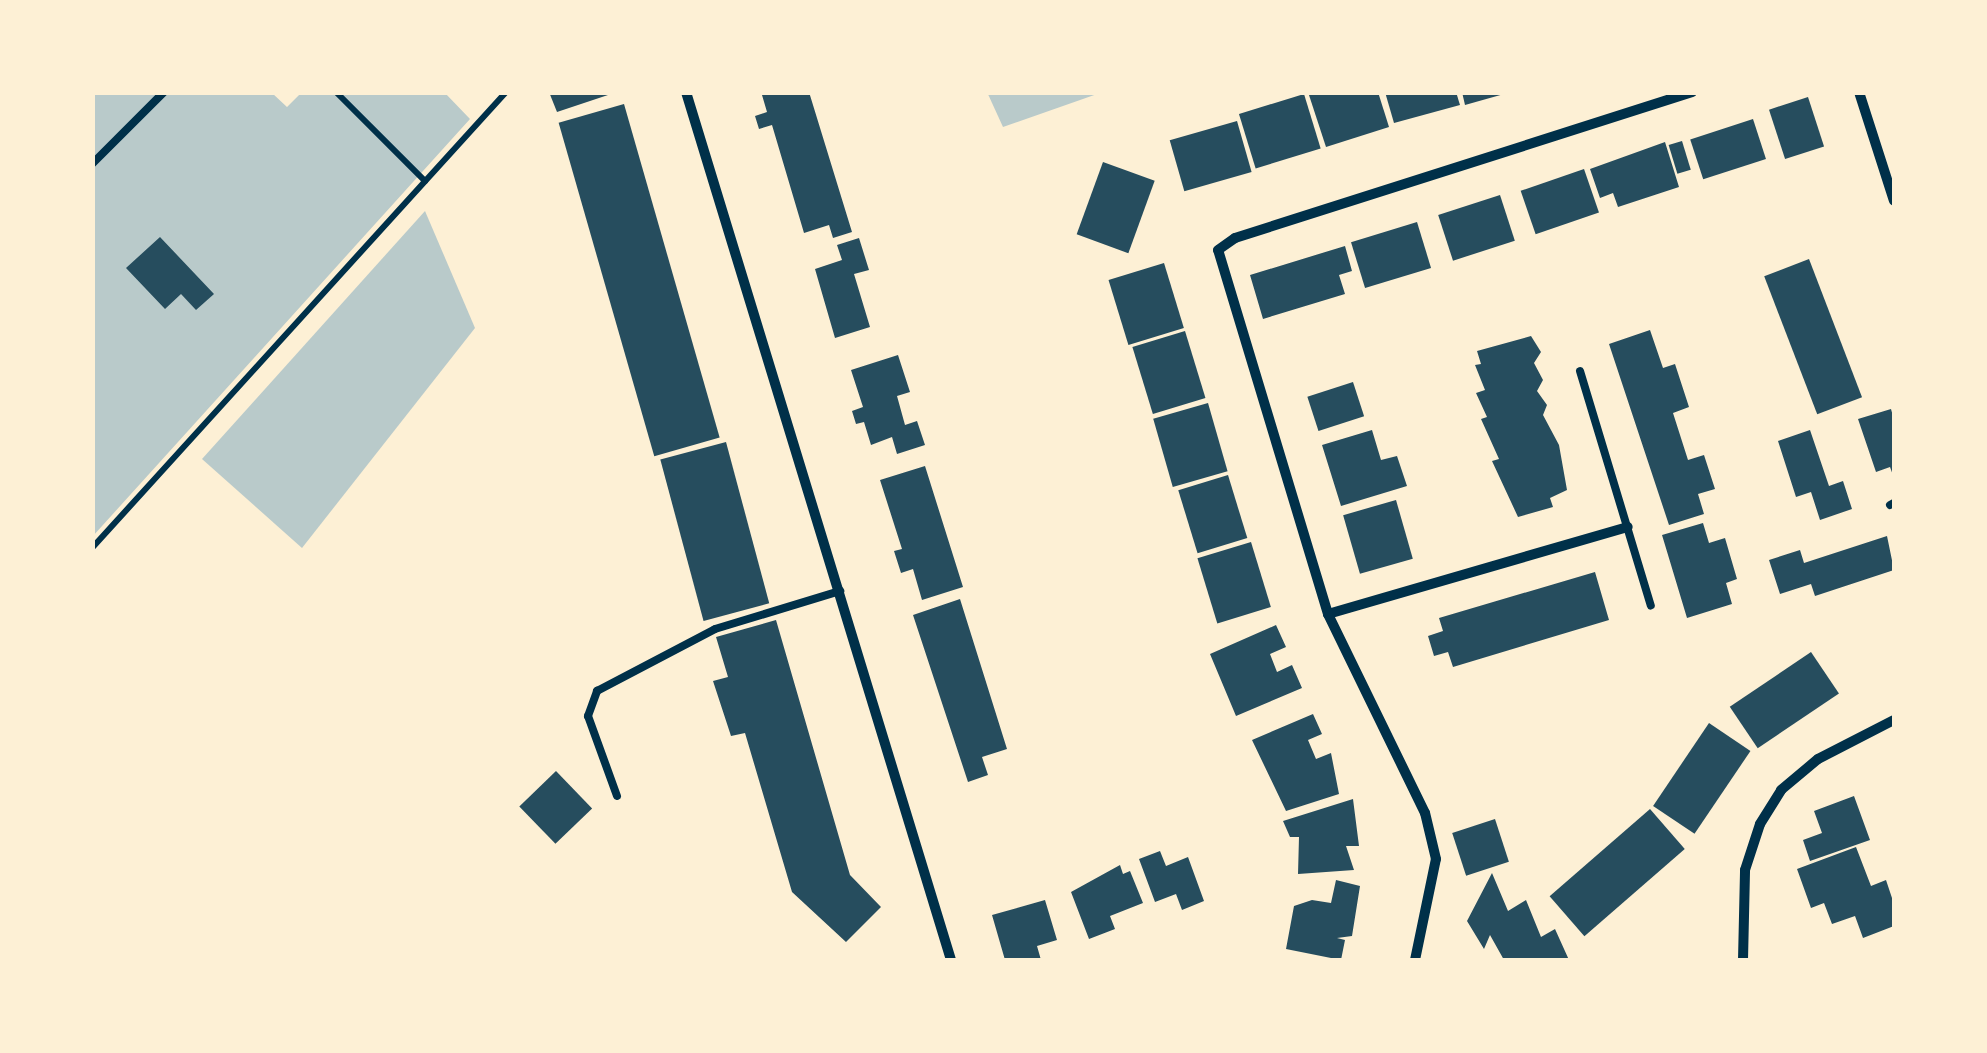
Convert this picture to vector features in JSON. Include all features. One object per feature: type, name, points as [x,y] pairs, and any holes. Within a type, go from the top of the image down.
[{"type":"street","points":[[686,92],[951,960]]},
{"type":"street","points":[[1415,960],[1436,859],[1425,813],[1328,614],[1218,250],[1235,238],[1692,92]]},
{"type":"street","points":[[1859,92],[1894,201]]},
{"type":"street","points":[[1328,614],[1628,527]]},
{"type":"street","points":[[1743,960],[1744,870],[1760,824],[1781,790],[1818,760],[1894,720]]},
{"type":"lane","points":[[92,164],[164,92]]},
{"type":"lane","points":[[1580,370],[1651,606]]},
{"type":"lane","points":[[617,796],[588,716],[597,691],[715,629],[840,591]]},
{"type":"path","points":[[336,92],[425,181]]},
{"type":"path","points":[[92,548],[506,92]]},
{"type":"shaded area","points":[[987,92],[1100,92],[1100,93],[1003,127]]},
{"type":"shaded area","points":[[93,93],[272,93],[287,107],[301,93],[445,93],[470,119],[93,536]]},
{"type":"shaded area","points":[[425,211],[475,328],[302,548],[202,459]]},
{"type":"building","points":[[549,92],[613,92],[614,93],[557,112]]},
{"type":"building","points":[[809,92],[852,232],[833,238],[829,225],[804,233],[772,125],[759,129],[755,116],[767,112],[762,95]]},
{"type":"building","points":[[1308,92],[1378,92],[1389,127],[1326,147]]},
{"type":"building","points":[[1385,92],[1456,92],[1460,105],[1394,123]]},
{"type":"building","points":[[1462,92],[1504,92],[1504,94],[1465,105]]},
{"type":"building","points":[[1304,94],[1321,149],[1256,168],[1239,114]]},
{"type":"building","points":[[1808,97],[1824,146],[1785,159],[1769,110]]},
{"type":"building","points":[[624,104],[720,438],[654,456],[559,123]]},
{"type":"building","points":[[1753,119],[1766,159],[1703,179],[1690,139]]},
{"type":"building","points":[[1237,121],[1252,172],[1184,191],[1170,140]]},
{"type":"building","points":[[1682,141],[1691,170],[1677,174],[1669,145]]},
{"type":"building","points":[[1665,142],[1679,187],[1618,207],[1613,193],[1600,198],[1590,169]]},
{"type":"building","points":[[1103,162],[1155,181],[1128,253],[1077,234]]},
{"type":"building","points":[[1584,169],[1599,212],[1536,234],[1521,191]]},
{"type":"building","points":[[1500,195],[1515,241],[1453,261],[1438,215]]},
{"type":"building","points":[[1417,222],[1431,268],[1365,288],[1351,242]]},
{"type":"building","points":[[160,237],[214,294],[196,310],[181,294],[165,309],[126,268]]},
{"type":"building","points":[[859,238],[869,270],[854,274],[870,327],[835,338],[815,269],[842,260],[837,245]]},
{"type":"building","points":[[1345,246],[1352,271],[1339,275],[1345,294],[1263,319],[1250,275]]},
{"type":"building","points":[[1809,259],[1862,397],[1817,414],[1764,276]]},
{"type":"building","points":[[1164,263],[1184,328],[1128,345],[1109,280]]},
{"type":"building","points":[[1650,330],[1663,368],[1675,364],[1689,407],[1673,413],[1688,460],[1704,455],[1715,489],[1698,494],[1704,514],[1669,525],[1609,344]]},
{"type":"building","points":[[1185,331],[1205,398],[1153,414],[1132,347]]},
{"type":"building","points":[[1531,336],[1541,352],[1534,363],[1543,380],[1537,391],[1547,405],[1543,415],[1559,445],[1567,490],[1550,498],[1553,507],[1518,517],[1492,461],[1499,459],[1481,419],[1487,417],[1476,393],[1485,390],[1475,365],[1481,364],[1477,351]]},
{"type":"building","points":[[898,355],[910,392],[897,396],[905,425],[917,421],[925,445],[897,454],[892,437],[871,445],[864,422],[856,424],[852,411],[863,407],[851,370]]},
{"type":"building","points":[[1353,382],[1364,416],[1318,431],[1307,397]]},
{"type":"building","points":[[1208,403],[1228,471],[1173,487],[1153,419]]},
{"type":"building","points":[[1891,409],[1894,478],[1890,467],[1876,472],[1858,419]]},
{"type":"building","points":[[1372,430],[1381,460],[1397,456],[1407,486],[1341,506],[1322,445]]},
{"type":"building","points":[[1810,430],[1829,486],[1843,481],[1852,509],[1820,520],[1811,492],[1796,497],[1778,441]]},
{"type":"building","points":[[726,442],[769,603],[704,621],[660,460]]},
{"type":"building","points":[[925,466],[963,587],[922,600],[913,569],[901,573],[894,551],[902,549],[880,480]]},
{"type":"building","points":[[1228,475],[1247,538],[1198,553],[1178,490]]},
{"type":"building","points":[[1396,500],[1413,559],[1360,574],[1343,515]]},
{"type":"building","points":[[1703,523],[1709,543],[1725,538],[1737,579],[1726,583],[1732,604],[1687,618],[1662,535]]},
{"type":"building","points":[[1887,536],[1894,570],[1815,596],[1811,584],[1780,594],[1769,560],[1800,550],[1804,563]]},
{"type":"building","points":[[1251,542],[1271,607],[1217,623],[1197,558]]},
{"type":"building","points":[[1595,572],[1609,620],[1453,667],[1448,652],[1434,656],[1428,636],[1443,631],[1439,618]]},
{"type":"building","points":[[960,599],[1007,749],[982,757],[988,775],[968,782],[913,615]]},
{"type":"building","points":[[776,620],[850,875],[881,907],[846,942],[792,892],[745,733],[731,736],[713,681],[728,677],[716,637]]},
{"type":"building","points":[[1276,625],[1286,647],[1270,654],[1277,672],[1292,665],[1302,688],[1236,716],[1210,654]]},
{"type":"building","points":[[1811,652],[1839,693],[1758,748],[1730,707]]},
{"type":"building","points":[[1313,714],[1322,734],[1308,740],[1316,759],[1331,753],[1339,794],[1286,811],[1252,740]]},
{"type":"building","points":[[1709,723],[1750,751],[1695,834],[1653,806]]},
{"type":"building","points":[[556,771],[592,808],[555,844],[519,806]]},
{"type":"building","points":[[1854,796],[1870,840],[1810,861],[1803,840],[1822,833],[1814,811]]},
{"type":"building","points":[[1353,799],[1359,846],[1346,846],[1354,870],[1298,874],[1299,837],[1290,837],[1283,821]]},
{"type":"building","points":[[1650,809],[1685,849],[1584,936],[1550,896]]},
{"type":"building","points":[[1495,819],[1509,862],[1466,876],[1452,833]]},
{"type":"building","points":[[1856,847],[1871,886],[1886,880],[1894,904],[1894,926],[1863,938],[1855,916],[1832,924],[1824,903],[1811,908],[1797,869]]},
{"type":"building","points":[[1160,851],[1166,866],[1188,857],[1204,901],[1182,910],[1176,894],[1155,902],[1139,859]]},
{"type":"building","points":[[1120,865],[1123,874],[1130,871],[1143,903],[1110,916],[1115,929],[1089,939],[1071,892]]},
{"type":"building","points":[[1492,873],[1508,911],[1526,900],[1541,937],[1555,929],[1569,960],[1504,960],[1490,935],[1484,949],[1467,921]]},
{"type":"building","points":[[1336,880],[1360,886],[1352,936],[1337,938],[1345,940],[1341,960],[1286,949],[1294,906],[1312,900],[1331,903]]},
{"type":"building","points":[[1045,900],[1057,940],[1037,946],[1041,960],[1005,960],[992,915]]}]
